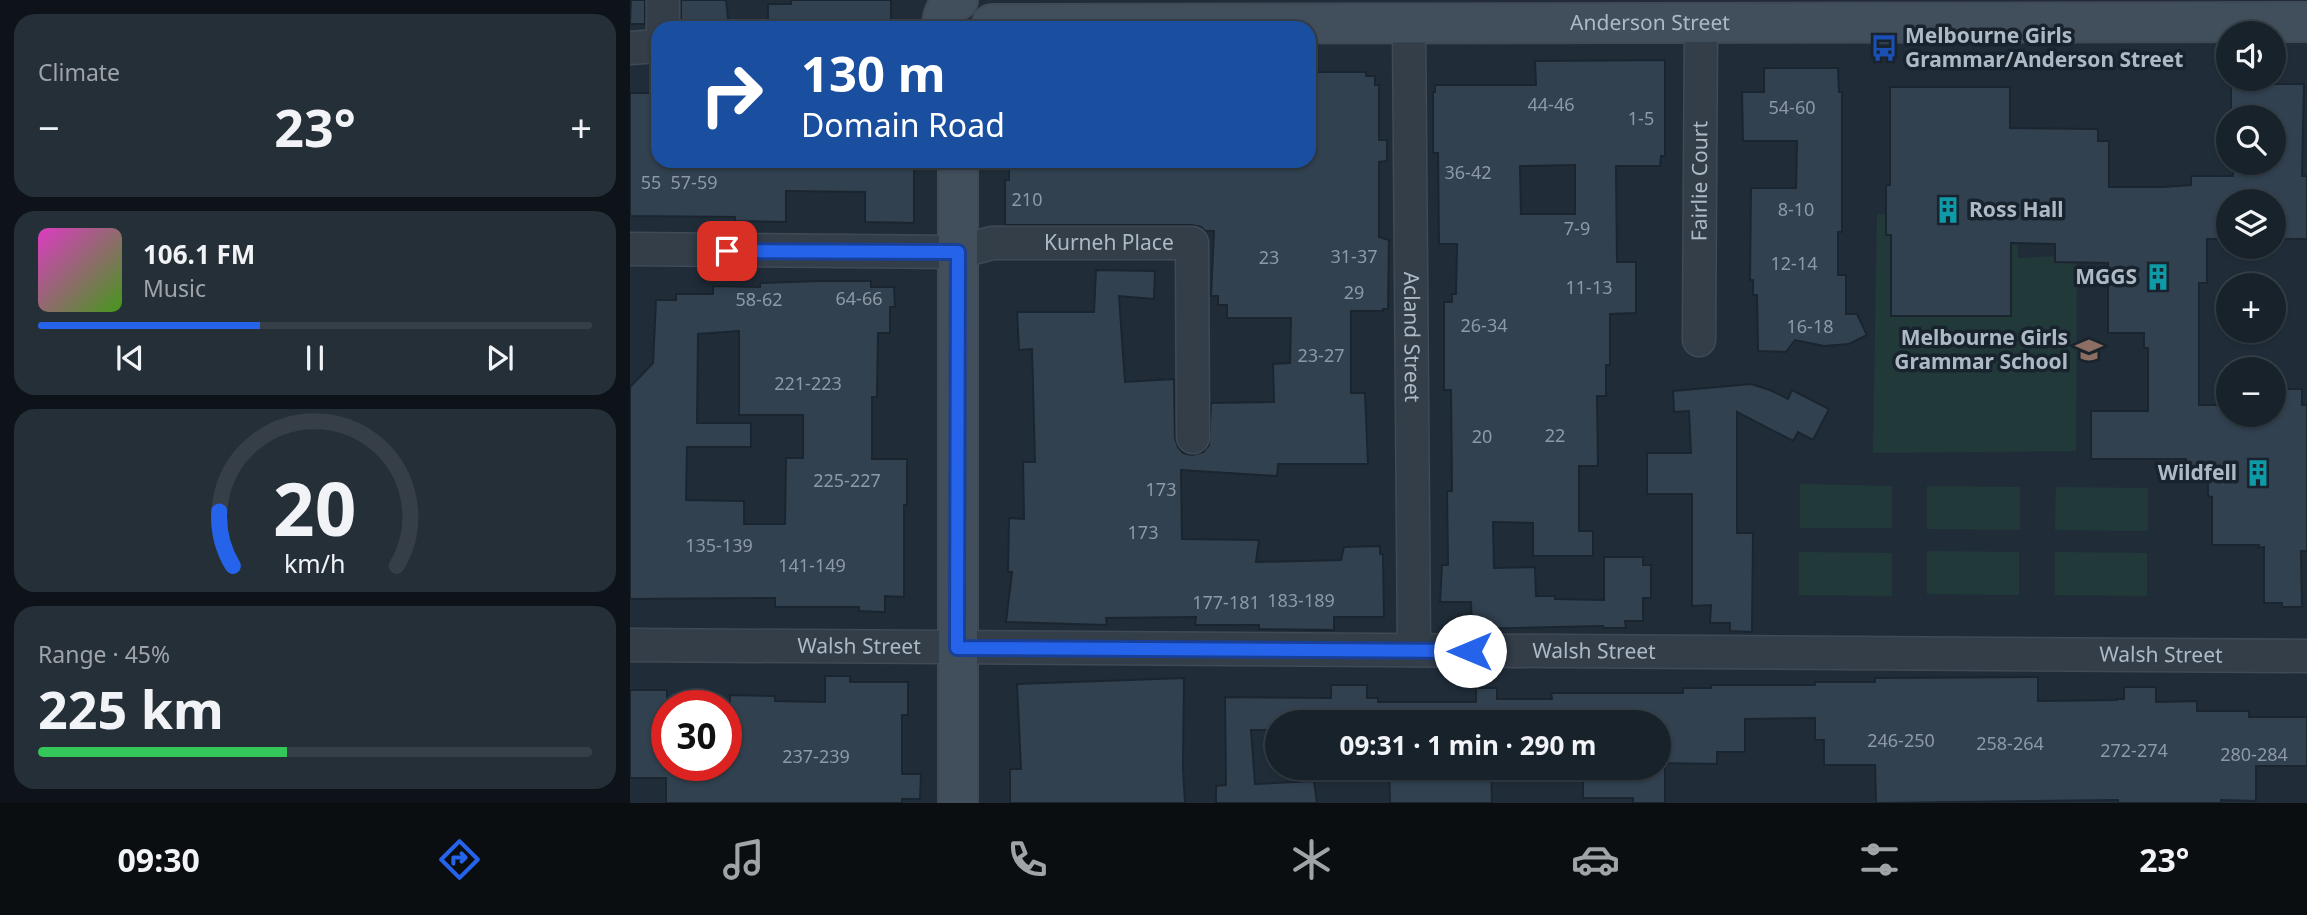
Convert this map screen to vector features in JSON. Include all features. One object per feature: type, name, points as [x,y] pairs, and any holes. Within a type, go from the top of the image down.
[{"type":"street","points":[[663,0],[663,21]]},
{"type":"street","points":[[943,21],[944,12],[958,0]]},
{"type":"street","name":"Anderson Street","points":[[986,17],[1228,21]]},
{"type":"street","name":"Anderson Street","points":[[1316,22],[2307,22]]},
{"type":"street","name":"Fairlie Court","points":[[1699,340],[1701,23]]},
{"type":"street","name":"Acland Street","points":[[1409,24],[1414,650]]},
{"type":"street","points":[[630,48],[651,46]]},
{"type":"street","points":[[958,168],[958,803]]},
{"type":"street","name":"Kurneh Place","points":[[958,252],[992,243],[1192,243],[1193,436]]},
{"type":"street","points":[[630,249],[958,252]]},
{"type":"street","name":"Walsh Street","points":[[630,645],[2307,656]]},
{"type":"green space","points":[[2017,211],[2018,258],[2077,255],[2076,451],[1873,453],[1877,214]]},
{"type":"green space","points":[[1800,484],[1892,486],[1892,528],[1800,528]]},
{"type":"green space","points":[[1927,486],[2020,487],[2020,530],[1927,529]]},
{"type":"green space","points":[[2056,487],[2148,488],[2148,531],[2055,530]]},
{"type":"green space","points":[[1927,551],[2019,552],[2019,595],[1927,594]]},
{"type":"green space","points":[[1799,552],[1892,553],[1892,596],[1799,595]]},
{"type":"green space","points":[[2055,552],[2147,553],[2147,596],[2055,595]]},
{"type":"building","points":[[631,0],[645,0],[645,24],[630,24]]},
{"type":"building","points":[[681,0],[726,0],[728,21],[681,21]]},
{"type":"building","points":[[791,0],[891,0],[891,21],[768,21],[768,4],[791,4]]},
{"type":"building","points":[[1665,60],[1665,156],[1661,156],[1660,166],[1616,166],[1617,262],[1636,262],[1636,313],[1610,314],[1610,365],[1606,365],[1606,396],[1597,396],[1598,466],[1579,466],[1579,531],[1593,531],[1593,556],[1533,556],[1533,523],[1493,522],[1494,568],[1535,567],[1536,596],[1604,600],[1604,557],[1643,557],[1643,565],[1651,565],[1651,598],[1643,598],[1643,621],[1625,621],[1626,628],[1603,626],[1472,629],[1471,602],[1440,602],[1442,565],[1448,565],[1447,491],[1452,491],[1451,390],[1444,390],[1444,302],[1452,302],[1452,294],[1456,294],[1457,244],[1439,244],[1438,153],[1433,153],[1433,92],[1435,85],[1536,85],[1535,61]],"holes":[[[1575,165],[1575,214],[1521,214],[1520,166]]]},
{"type":"building","points":[[1764,68],[1838,68],[1839,92],[1842,92],[1842,232],[1838,232],[1838,275],[1846,275],[1846,314],[1857,314],[1867,335],[1849,344],[1824,346],[1795,340],[1786,352],[1758,351],[1757,295],[1753,295],[1753,280],[1750,280],[1751,188],[1796,188],[1797,141],[1743,141],[1742,92],[1764,92]]},
{"type":"building","points":[[1316,72],[1366,72],[1366,76],[1375,76],[1375,85],[1379,85],[1379,140],[1387,140],[1387,161],[1379,162],[1379,237],[1389,240],[1388,309],[1351,311],[1351,393],[1365,393],[1368,464],[1278,464],[1277,476],[1181,470],[1182,539],[1259,540],[1256,562],[1341,560],[1344,547],[1380,546],[1380,554],[1383,554],[1384,617],[1334,617],[1334,630],[1259,629],[1259,625],[1195,625],[1196,617],[1106,618],[1107,625],[1006,622],[1012,572],[1008,572],[1009,518],[1024,519],[1023,462],[1035,462],[1032,349],[1019,350],[1017,312],[1094,312],[1096,270],[1155,271],[1154,299],[1119,296],[1125,382],[1174,379],[1175,438],[1183,453],[1192,455],[1203,452],[1209,445],[1211,403],[1274,402],[1273,364],[1290,363],[1291,318],[1227,318],[1227,305],[1218,305],[1218,296],[1211,296],[1214,231],[1205,231],[1192,225],[1005,225],[1005,180],[1009,180],[1009,168],[1316,168]]},
{"type":"building","points":[[2286,84],[2304,84],[2302,176],[2307,176],[2307,239],[2286,239],[2286,189],[2216,189],[2216,239],[2207,239],[2207,283],[2199,283],[2199,405],[2216,405],[2216,427],[2286,427],[2286,389],[2302,389],[2302,405],[2307,405],[2307,551],[2301,551],[2302,607],[2264,603],[2264,547],[2212,545],[2212,497],[2208,496],[2208,478],[2186,478],[2186,459],[2091,459],[2091,411],[2148,411],[2148,348],[2144,348],[2144,333],[2108,333],[2108,263],[2055,262],[2055,244],[2011,243],[2011,316],[1891,316],[1891,235],[1886,235],[1886,185],[1890,185],[1890,87],[2010,87],[2010,128],[2098,129],[2098,141],[2109,141],[2109,187],[2191,185],[2191,176],[2286,175],[2286,105],[2231,105],[2231,91],[2286,91]]},
{"type":"building","points":[[630,93],[651,93],[651,168],[914,168],[914,223],[865,222],[865,192],[786,191],[786,222],[735,221],[735,217],[630,216]]},
{"type":"building","points":[[871,281],[871,287],[894,287],[895,307],[890,307],[890,333],[878,333],[877,397],[872,397],[872,459],[907,459],[907,505],[904,505],[904,597],[885,596],[885,612],[859,611],[859,607],[775,607],[775,598],[630,599],[630,387],[653,363],[656,300],[676,300],[676,294],[713,294],[713,286],[760,287],[760,283]],"holes":[[[739,331],[739,415],[803,415],[803,458],[786,458],[785,524],[744,524],[744,501],[686,500],[687,447],[751,447],[751,423],[697,423],[698,334]]]},
{"type":"building","points":[[1751,384],[1788,399],[1792,390],[1829,409],[1813,440],[1798,432],[1793,441],[1737,412],[1737,533],[1753,533],[1752,632],[1730,631],[1730,623],[1710,623],[1711,605],[1692,606],[1692,494],[1647,494],[1647,453],[1691,453],[1689,411],[1674,412],[1673,391]]},
{"type":"building","points":[[825,676],[850,676],[850,682],[908,682],[908,715],[902,715],[902,774],[921,774],[920,799],[902,799],[902,803],[666,803],[666,781],[742,781],[742,695],[775,696],[775,701],[825,702]]},
{"type":"building","points":[[2038,677],[2038,701],[2117,700],[2124,699],[2124,687],[2156,687],[2156,702],[2197,701],[2197,711],[2249,711],[2249,717],[2307,717],[2307,766],[2256,766],[2256,801],[1876,803],[1875,765],[1824,765],[1824,740],[1815,740],[1815,718],[1745,719],[1745,752],[1717,752],[1717,764],[1671,763],[1671,710],[1265,710],[1265,730],[1251,730],[1255,784],[1314,781],[1317,803],[1216,803],[1216,786],[1226,785],[1225,697],[1331,698],[1331,685],[1367,685],[1367,698],[1378,698],[1378,702],[1476,702],[1476,688],[1497,688],[1497,699],[1552,699],[1551,693],[1683,693],[1683,688],[1711,688],[1711,685],[1815,685],[1815,682],[1875,682],[1875,678]]},
{"type":"building","points":[[1184,678],[1185,803],[1010,803],[1010,769],[1021,769],[1017,684]]},
{"type":"building","points":[[630,690],[651,690],[651,778],[630,778]]},
{"type":"building","points":[[1389,780],[1491,780],[1492,803],[1390,803]]},
{"type":"building","points":[[1583,780],[1665,780],[1665,803],[1633,803],[1633,798],[1583,798]]},
{"type":"place","name":"Melbourne Girls Grammar/Anderson Street","points":[[1884,48]]},
{"type":"place","name":"Ross Hall","points":[[1948,210]]},
{"type":"place","name":"MGGS","points":[[2158,277]]},
{"type":"place","name":"Melbourne Girls Grammar School","points":[[2089,350]]},
{"type":"place","name":"Wildfell","points":[[2258,473]]},
{"type":"route","points":[[727,251],[958,252],[957,648],[1470,651]]}]
